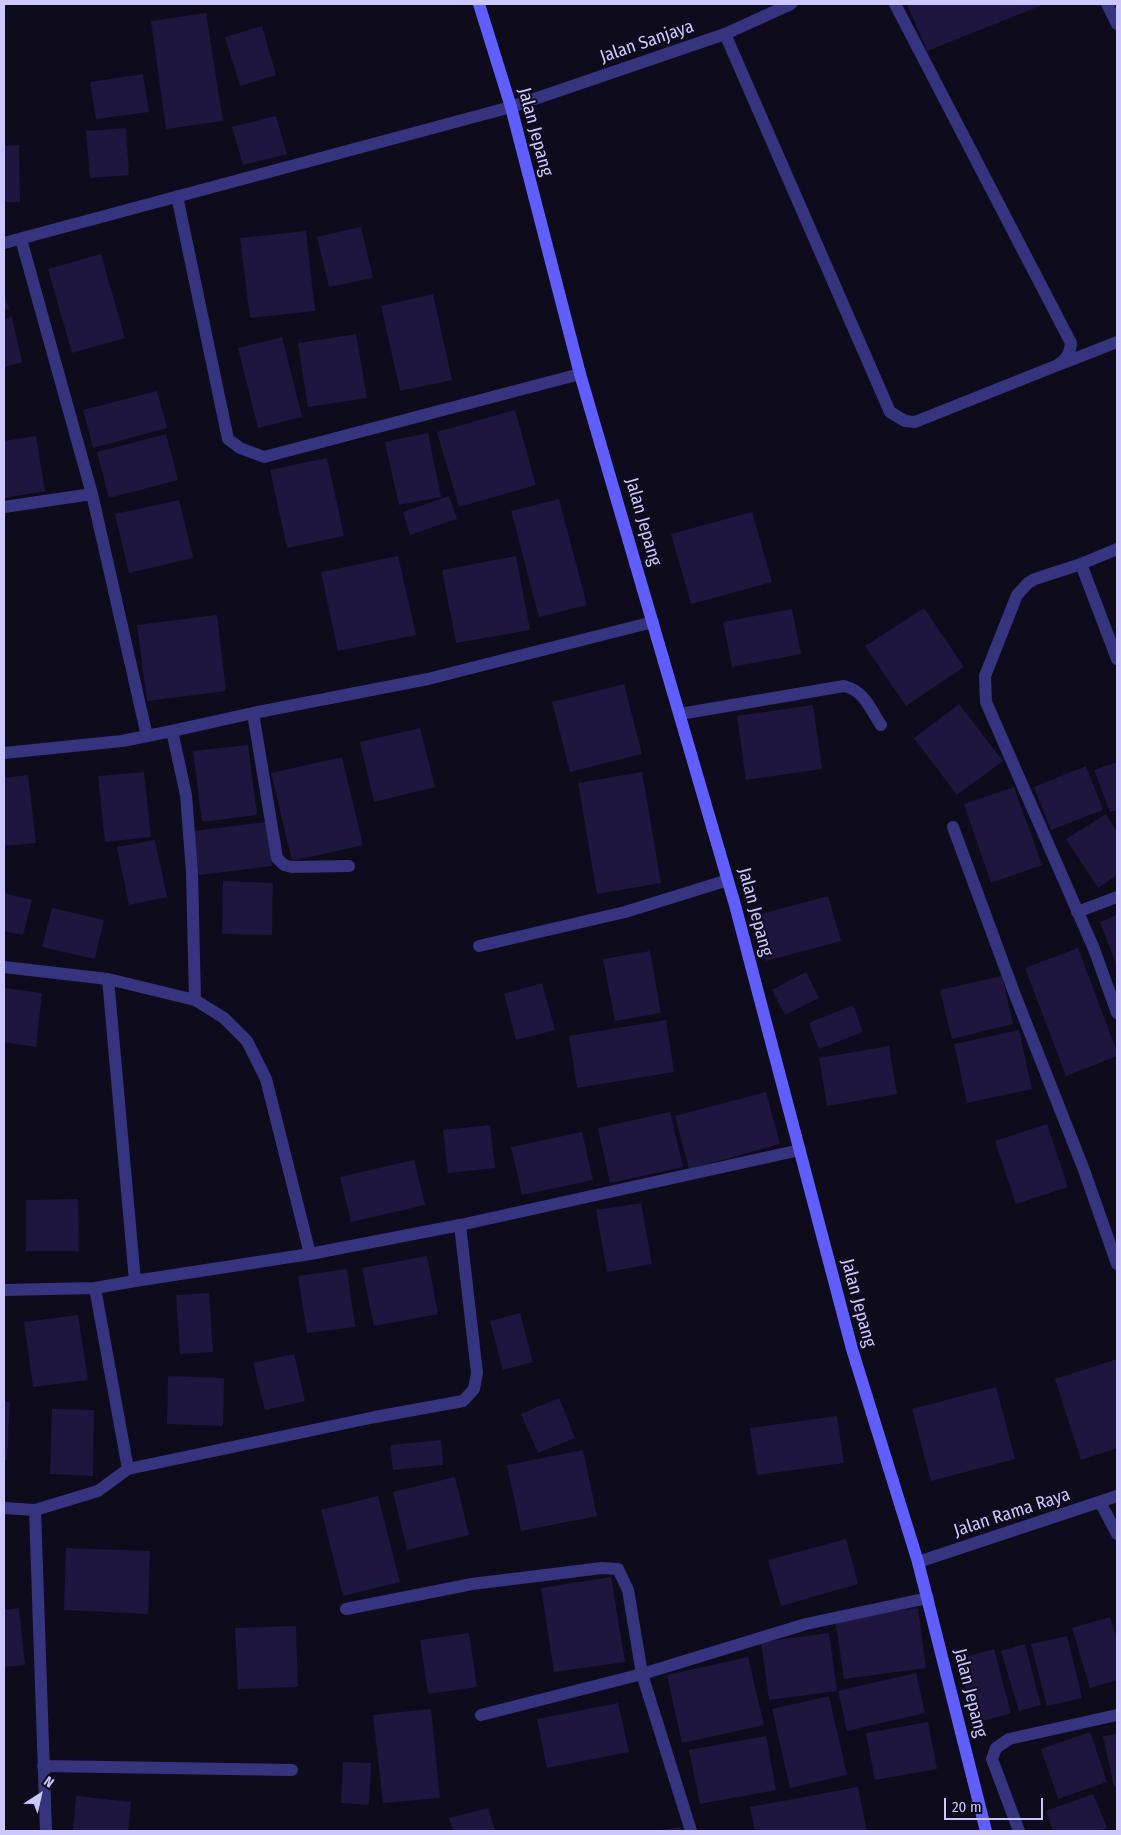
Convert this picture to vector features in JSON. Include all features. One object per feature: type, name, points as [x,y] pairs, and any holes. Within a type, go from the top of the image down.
[{"type":"street","name":"Jalan Jepang","points":[[479,4],[512,107],[580,374],[728,880],[852,1349],[928,1598],[986,1831]]},
{"type":"street","name":"Jalan Sanjaya","points":[[4,243],[512,107],[725,34],[791,4]]},
{"type":"street","points":[[895,4],[1071,343],[1070,352],[1065,360],[1058,365]]},
{"type":"street","points":[[1107,4],[1117,24]]},
{"type":"street","points":[[725,34],[890,412],[905,421],[914,422],[1117,342]]},
{"type":"street","points":[[177,196],[228,439],[240,448],[264,457],[580,374]]},
{"type":"street","points":[[21,239],[92,494],[147,736]]},
{"type":"street","points":[[4,508],[92,494]]},
{"type":"street","points":[[1117,549],[1081,564],[1035,578],[1028,583],[1017,595],[985,676],[986,702],[1094,949],[1117,1012]]},
{"type":"street","points":[[1081,564],[1117,659]]},
{"type":"street","points":[[4,754],[122,741],[428,679],[653,622]]},
{"type":"street","points":[[680,714],[844,686],[853,688],[861,693],[881,725]]},
{"type":"street","points":[[253,713],[277,858],[284,866],[292,867],[348,866]]},
{"type":"street","points":[[172,731],[186,795],[192,872],[195,1000]]},
{"type":"street","points":[[952,827],[1015,995],[1084,1170],[1117,1264]]},
{"type":"street","points":[[479,946],[624,912],[728,880]]},
{"type":"street","points":[[1077,912],[1117,897]]},
{"type":"street","points":[[4,967],[108,979],[195,1000],[224,1018],[247,1041],[266,1080],[310,1254]]},
{"type":"street","points":[[108,979],[135,1281]]},
{"type":"street","points":[[4,1290],[95,1288],[310,1254],[460,1225],[800,1150]]},
{"type":"street","points":[[4,1508],[35,1510],[98,1491],[128,1470],[375,1417],[463,1402],[474,1389],[477,1373],[460,1225]]},
{"type":"street","points":[[95,1288],[128,1470]]},
{"type":"street","name":"Jalan Rama Raya","points":[[918,1562],[1117,1496]]},
{"type":"street","points":[[1100,1502],[1117,1534]]},
{"type":"street","points":[[35,1510],[46,1831]]},
{"type":"street","points":[[346,1609],[472,1584],[602,1568],[618,1569],[628,1590],[642,1674],[691,1831]]},
{"type":"street","points":[[481,1714],[642,1674],[806,1624],[928,1598]]},
{"type":"street","points":[[1019,1831],[992,1759],[996,1748],[1009,1739],[1117,1715]]},
{"type":"street","points":[[43,1766],[292,1770]]},
{"type":"building","points":[[907,4],[1045,4],[927,51]]},
{"type":"building","points":[[206,13],[223,121],[166,129],[151,21]]},
{"type":"building","points":[[262,26],[276,75],[240,86],[225,37]]},
{"type":"building","points":[[143,74],[149,112],[96,119],[90,82]]},
{"type":"building","points":[[276,116],[287,154],[243,165],[232,127]]},
{"type":"building","points":[[126,128],[129,175],[90,178],[86,131]]},
{"type":"building","points":[[19,145],[20,202],[4,202],[4,146]]},
{"type":"building","points":[[361,227],[373,278],[329,287],[317,237]]},
{"type":"building","points":[[306,231],[315,311],[250,318],[240,238]]},
{"type":"building","points":[[101,254],[125,338],[72,353],[48,269]]},
{"type":"building","points":[[4,292],[9,309],[4,310]]},
{"type":"building","points":[[433,294],[452,380],[400,391],[381,306]]},
{"type":"building","points":[[12,317],[22,362],[4,367],[4,319]]},
{"type":"building","points":[[356,334],[367,398],[308,407],[298,343]]},
{"type":"building","points":[[282,337],[302,417],[258,428],[238,348]]},
{"type":"building","points":[[157,391],[167,428],[93,448],[83,410]]},
{"type":"building","points":[[515,410],[536,485],[459,507],[437,432]]},
{"type":"building","points":[[428,433],[441,497],[399,505],[385,442]]},
{"type":"building","points":[[166,434],[178,480],[109,498],[97,452]]},
{"type":"building","points":[[36,436],[45,491],[4,498],[4,441]]},
{"type":"building","points":[[327,458],[344,536],[287,548],[270,470]]},
{"type":"building","points":[[449,496],[457,519],[410,535],[403,512]]},
{"type":"building","points":[[559,499],[587,605],[539,617],[511,511]]},
{"type":"building","points":[[179,500],[193,558],[129,573],[115,514]]},
{"type":"building","points":[[752,512],[772,582],[691,604],[671,534]]},
{"type":"building","points":[[398,556],[416,635],[338,651],[321,572]]},
{"type":"building","points":[[516,556],[530,630],[456,643],[442,570]]},
{"type":"building","points":[[924,608],[964,667],[906,706],[865,646]]},
{"type":"building","points":[[792,609],[801,654],[732,667],[723,622]]},
{"type":"building","points":[[217,615],[226,691],[147,701],[137,625]]},
{"type":"building","points":[[624,684],[642,754],[570,772],[552,702]]},
{"type":"building","points":[[959,704],[1003,761],[957,795],[914,738]]},
{"type":"building","points":[[813,705],[822,769],[746,780],[737,716]]},
{"type":"building","points":[[420,728],[435,787],[374,802],[360,742]]},
{"type":"building","points":[[248,745],[257,815],[202,822],[193,751]]},
{"type":"building","points":[[342,757],[363,845],[292,861],[271,773]]},
{"type":"building","points":[[1117,762],[1117,810],[1110,812],[1094,770]]},
{"type":"building","points":[[1086,766],[1103,810],[1051,830],[1034,787]]},
{"type":"building","points":[[144,772],[151,837],[105,842],[98,776]]},
{"type":"building","points":[[642,772],[661,883],[597,894],[578,783]]},
{"type":"building","points":[[28,775],[36,843],[4,846],[4,778]]},
{"type":"building","points":[[1014,787],[1042,865],[991,883],[964,804]]},
{"type":"building","points":[[1106,814],[1117,832],[1117,875],[1098,888],[1066,839]]},
{"type":"building","points":[[266,822],[272,866],[199,875],[193,831]]},
{"type":"building","points":[[155,840],[167,897],[129,905],[117,847]]},
{"type":"building","points":[[223,881],[273,883],[272,935],[222,934]]},
{"type":"building","points":[[4,893],[32,900],[23,935],[4,931]]},
{"type":"building","points":[[828,896],[841,941],[766,961],[754,916]]},
{"type":"building","points":[[52,908],[104,920],[95,959],[42,947]]},
{"type":"building","points":[[1117,915],[1117,966],[1100,922]]},
{"type":"building","points":[[1078,948],[1117,1056],[1066,1076],[1025,968]]},
{"type":"building","points":[[650,951],[661,1013],[615,1021],[603,959]]},
{"type":"building","points":[[806,972],[819,998],[785,1015],[772,990]]},
{"type":"building","points":[[1002,976],[1013,1024],[952,1039],[940,990]]},
{"type":"building","points":[[542,983],[555,1030],[516,1040],[504,994]]},
{"type":"building","points":[[4,988],[42,993],[36,1047],[4,1042]]},
{"type":"building","points":[[853,1005],[863,1032],[819,1049],[809,1023]]},
{"type":"building","points":[[666,1020],[674,1072],[577,1088],[569,1036]]},
{"type":"building","points":[[1019,1030],[1032,1089],[967,1103],[954,1044]]},
{"type":"building","points":[[889,1046],[897,1094],[827,1106],[819,1058]]},
{"type":"building","points":[[766,1092],[780,1144],[689,1169],[675,1116]]},
{"type":"building","points":[[670,1112],[683,1167],[610,1183],[598,1128]]},
{"type":"building","points":[[1047,1124],[1068,1187],[1016,1204],[995,1141]]},
{"type":"building","points":[[490,1125],[495,1168],[448,1173],[443,1130]]},
{"type":"building","points":[[582,1132],[593,1180],[522,1195],[511,1147]]},
{"type":"building","points":[[414,1160],[425,1205],[351,1222],[340,1177]]},
{"type":"building","points":[[78,1199],[79,1251],[26,1251],[26,1200]]},
{"type":"building","points":[[641,1203],[652,1264],[607,1272],[596,1210]]},
{"type":"building","points":[[427,1256],[438,1314],[374,1326],[362,1268]]},
{"type":"building","points":[[347,1269],[355,1327],[307,1333],[298,1276]]},
{"type":"building","points":[[209,1293],[213,1352],[180,1354],[176,1295]]},
{"type":"building","points":[[520,1313],[533,1362],[503,1370],[490,1321]]},
{"type":"building","points":[[78,1315],[88,1380],[33,1387],[24,1322]]},
{"type":"building","points":[[294,1354],[305,1401],[265,1410],[253,1363]]},
{"type":"building","points":[[1117,1359],[1117,1448],[1081,1460],[1055,1379]]},
{"type":"building","points":[[168,1376],[224,1378],[223,1426],[167,1424]]},
{"type":"building","points":[[996,1387],[1015,1459],[931,1481],[912,1409]]},
{"type":"building","points":[[559,1398],[575,1438],[538,1453],[521,1414]]},
{"type":"building","points":[[4,1402],[10,1402],[7,1460],[4,1460]]},
{"type":"building","points":[[52,1409],[94,1410],[93,1476],[50,1474]]},
{"type":"building","points":[[837,1416],[844,1463],[757,1475],[750,1428]]},
{"type":"building","points":[[441,1440],[443,1465],[393,1470],[390,1445]]},
{"type":"building","points":[[583,1450],[597,1516],[521,1531],[507,1465]]},
{"type":"building","points":[[455,1477],[469,1535],[407,1550],[393,1492]]},
{"type":"building","points":[[378,1496],[400,1582],[343,1596],[321,1510]]},
{"type":"building","points":[[846,1539],[858,1584],[781,1606],[768,1560]]},
{"type":"building","points":[[66,1548],[150,1551],[148,1614],[64,1610]]},
{"type":"building","points":[[611,1577],[625,1662],[554,1672],[541,1588]]},
{"type":"building","points":[[19,1608],[25,1665],[4,1667],[4,1610]]},
{"type":"building","points":[[918,1608],[926,1668],[844,1679],[835,1619]]},
{"type":"building","points":[[1110,1617],[1117,1639],[1117,1680],[1090,1688],[1072,1628]]},
{"type":"building","points":[[296,1626],[298,1687],[238,1689],[235,1628]]},
{"type":"building","points":[[469,1633],[477,1687],[428,1694],[420,1640]]},
{"type":"building","points":[[829,1633],[837,1691],[769,1700],[761,1642]]},
{"type":"building","points":[[1067,1636],[1082,1698],[1047,1706],[1031,1644]]},
{"type":"building","points":[[1025,1644],[1041,1705],[1019,1711],[1001,1651]]},
{"type":"building","points":[[994,1649],[1011,1713],[976,1723],[957,1659]]},
{"type":"building","points":[[748,1657],[764,1725],[682,1743],[667,1675]]},
{"type":"building","points":[[916,1673],[925,1713],[847,1731],[838,1691]]},
{"type":"building","points":[[829,1696],[847,1775],[790,1788],[772,1709]]},
{"type":"building","points":[[618,1703],[629,1752],[547,1768],[537,1719]]},
{"type":"building","points":[[431,1709],[440,1798],[383,1803],[373,1715]]},
{"type":"building","points":[[928,1722],[937,1769],[875,1780],[866,1733]]},
{"type":"building","points":[[1090,1732],[1107,1782],[1058,1799],[1041,1749]]},
{"type":"building","points":[[1117,1734],[1117,1786],[1114,1787],[1103,1736]]},
{"type":"building","points":[[766,1736],[776,1790],[700,1804],[689,1750]]},
{"type":"building","points":[[343,1762],[371,1763],[369,1805],[341,1803]]},
{"type":"building","points":[[858,1787],[867,1831],[755,1831],[750,1807]]},
{"type":"building","points":[[1093,1794],[1107,1828],[1099,1831],[1053,1831],[1046,1811]]},
{"type":"building","points":[[76,1796],[131,1802],[128,1831],[73,1831]]},
{"type":"building","points":[[488,1808],[495,1831],[453,1831],[449,1818]]},
{"type":"building","points":[[681,1827],[682,1831],[661,1831],[661,1830]]}]
